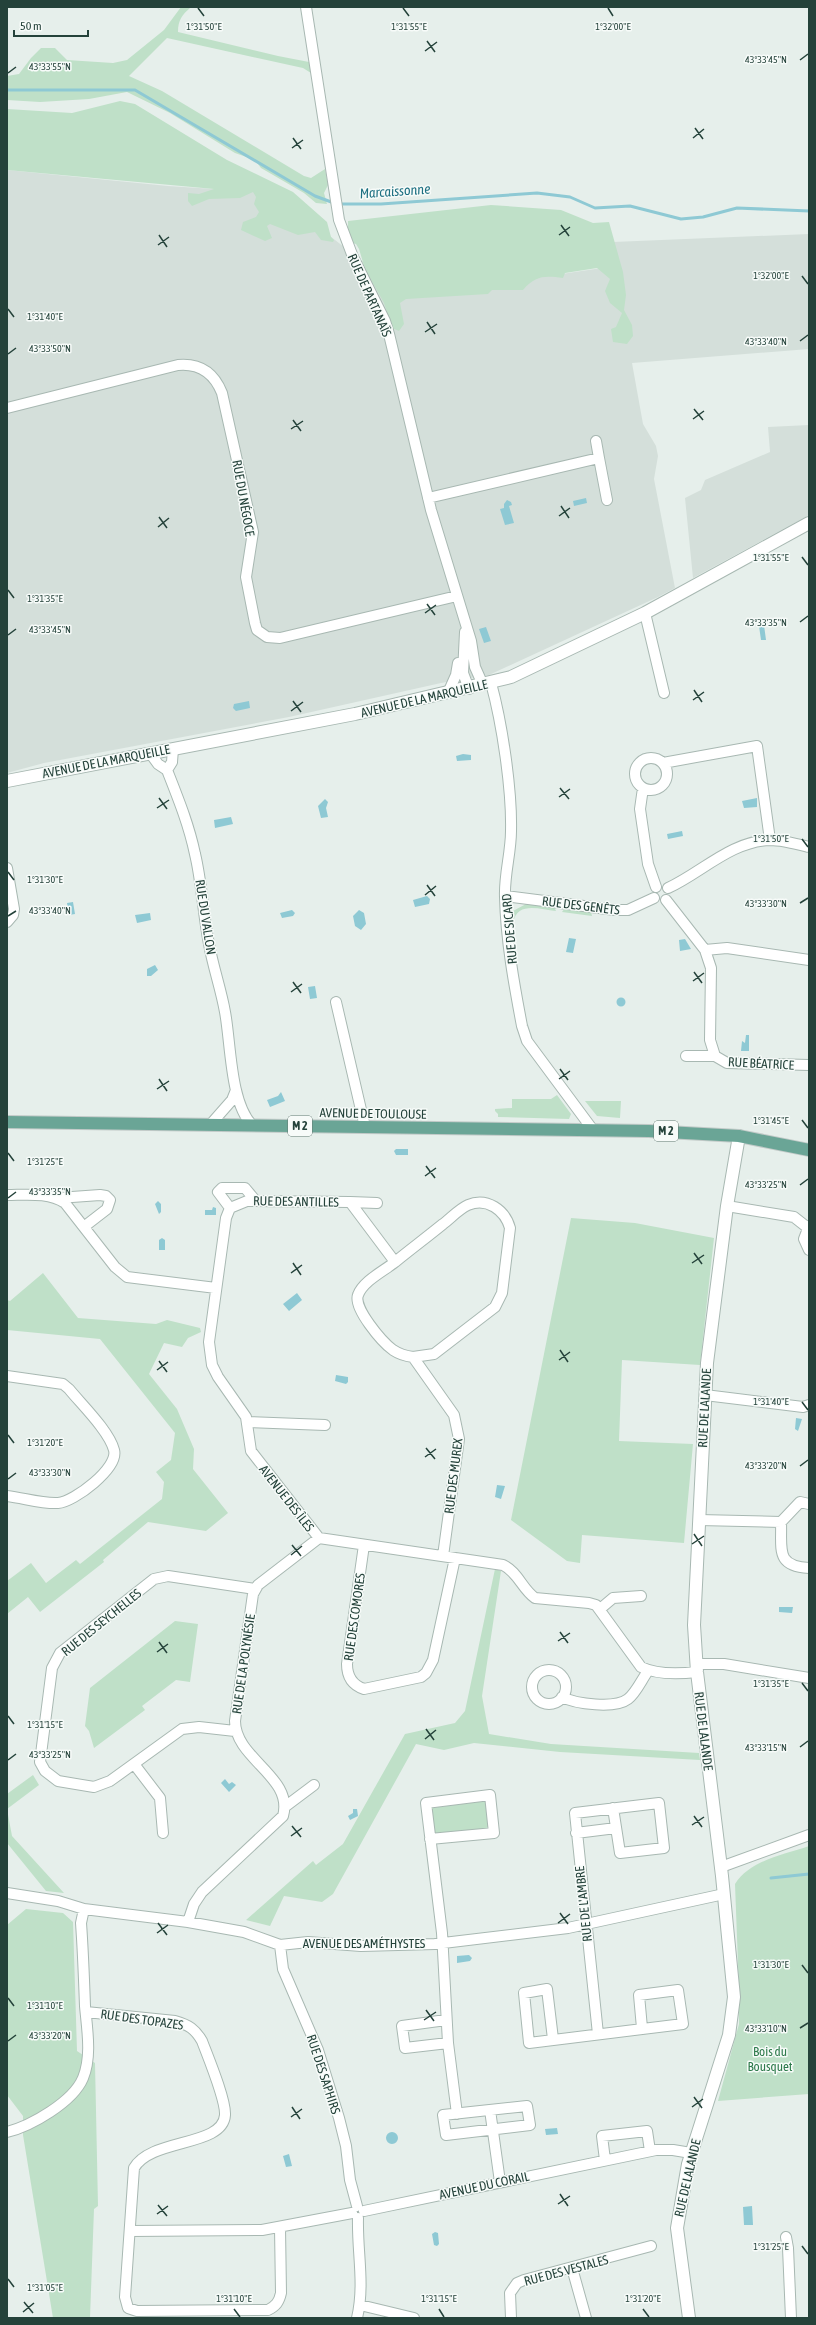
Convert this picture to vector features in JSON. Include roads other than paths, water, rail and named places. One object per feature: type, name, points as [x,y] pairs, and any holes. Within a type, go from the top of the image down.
[{"type":"main road","name":"AVENUE DE TOULOUSE","points":[[7,1122],[593,1130],[698,1133],[738,1136]]},
{"type":"main road","name":"M 2","points":[[738,1136],[809,1150]]},
{"type":"street","name":"RUE DE PARTANAÏS","points":[[306,7],[337,213],[353,257],[385,321],[397,361],[428,498],[473,650],[475,667],[487,684]]},
{"type":"street","name":"RUE DU NÉGOCE","points":[[7,408],[178,365],[188,364],[202,368],[214,378],[222,393],[251,523],[252,538],[247,566],[247,586],[255,623],[262,634],[272,638],[280,638],[457,596]]},
{"type":"street","points":[[596,441],[607,500]]},
{"type":"street","points":[[428,498],[599,458]]},
{"type":"street","name":"AVENUE DE LA MARQUEILLE","points":[[7,781],[355,714],[469,689],[511,677],[645,613],[809,523]]},
{"type":"street","points":[[645,613],[664,693]]},
{"type":"street","name":"RUE DE PARTANAÏS","points":[[465,626],[463,673],[469,689]]},
{"type":"street","name":"RUE DE PARTANAÏS","points":[[448,693],[456,675],[464,639]]},
{"type":"street","name":"RUE DE SICARD","points":[[487,684],[497,708],[511,812],[511,833],[505,896],[506,926],[517,1000],[528,1041],[593,1130]]},
{"type":"street","points":[[663,763],[667,776],[663,784],[654,790],[643,788],[637,780],[636,775],[639,765],[648,759],[653,758],[663,763],[757,746],[770,840]]},
{"type":"street","points":[[167,770],[172,762],[173,749]]},
{"type":"street","name":"RUE DU VALLON","points":[[150,753],[158,764],[167,770],[182,808],[195,853],[209,946],[225,1006],[236,1090],[241,1111],[252,1125]]},
{"type":"street","points":[[643,788],[640,808],[648,864],[656,887]]},
{"type":"street","points":[[668,888],[717,858],[743,846],[770,840],[809,847]]},
{"type":"street","points":[[7,868],[14,909],[13,916],[7,922]]},
{"type":"street","points":[[666,900],[659,901],[654,898],[653,892],[656,887],[663,885],[668,888]]},
{"type":"street","points":[[666,900],[669,896],[668,888]]},
{"type":"street","name":"RUE DES GENÊTS","points":[[505,896],[615,910],[632,909],[654,898]]},
{"type":"street","points":[[666,900],[705,950],[727,948],[809,960]]},
{"type":"street","name":"RUE BÉATRICE","points":[[705,950],[711,968],[710,1040],[715,1056]]},
{"type":"street","points":[[336,1002],[365,1127]]},
{"type":"street","name":"RUE BÉATRICE","points":[[686,1056],[715,1056],[727,1063],[809,1065]]},
{"type":"street","points":[[210,1125],[232,1100],[236,1090]]},
{"type":"street","name":"RUE DE LALANDE","points":[[689,2318],[676,2228],[691,2153],[704,2118],[729,2035],[733,2010],[734,1978],[696,1668],[694,1625],[705,1395],[713,1303],[738,1136]]},
{"type":"street","points":[[58,1198],[65,1202],[85,1226],[115,1267],[127,1276],[216,1288],[226,1218],[230,1208],[218,1192],[222,1188],[245,1188],[255,1200]]},
{"type":"street","points":[[7,1195],[58,1198],[106,1196],[110,1204],[107,1209],[85,1226]]},
{"type":"street","name":"RUE DES ANTILLES","points":[[230,1208],[240,1202],[255,1200],[377,1203]]},
{"type":"street","name":"RUE DES ANTILLES","points":[[350,1202],[395,1262]]},
{"type":"street","points":[[485,1203],[495,1206],[508,1219],[510,1228],[502,1293],[499,1301],[495,1307],[440,1350],[427,1356],[413,1357],[398,1353],[387,1344],[360,1310],[357,1302],[359,1292],[364,1286],[468,1205],[485,1203]]},
{"type":"street","points":[[727,1206],[794,1217],[808,1227],[804,1239],[809,1250]]},
{"type":"street","name":"AVENUE DES ÎLES","points":[[216,1288],[209,1342],[212,1365],[225,1387],[243,1410],[248,1422],[248,1438],[251,1451],[319,1538],[498,1563],[508,1567],[535,1598],[589,1603],[600,1609]]},
{"type":"street","name":"RUE DES MUREX","points":[[413,1357],[454,1415],[459,1431],[443,1556]]},
{"type":"street","points":[[7,1376],[63,1384],[69,1389],[108,1438],[115,1452],[114,1461],[108,1470],[70,1500],[51,1503],[7,1496]]},
{"type":"street","points":[[705,1395],[803,1407],[809,1405]]},
{"type":"street","points":[[248,1422],[325,1426]]},
{"type":"street","points":[[809,1504],[800,1502],[781,1522],[783,1556],[787,1564],[794,1567],[809,1568]]},
{"type":"street","points":[[699,1520],[781,1522]]},
{"type":"street","points":[[255,1589],[264,1580],[319,1538]]},
{"type":"street","name":"RUE DES COMORES","points":[[364,1545],[347,1664],[349,1677],[358,1687],[364,1689],[412,1680],[426,1673],[433,1660],[455,1558]]},
{"type":"street","name":"RUE DES SEYCHELLES","points":[[235,1731],[199,1727],[182,1729],[110,1781],[94,1787],[58,1781],[45,1771],[40,1762],[52,1668],[55,1660],[148,1584],[160,1576],[168,1576],[255,1589]]},
{"type":"street","name":"RUE DE LA POLYNÉSIE","points":[[255,1589],[250,1609],[235,1731],[242,1743],[280,1789],[286,1806]]},
{"type":"street","points":[[641,1596],[613,1598],[600,1609],[635,1661],[648,1671],[674,1673],[724,1664],[809,1678]]},
{"type":"street","points":[[562,1697],[572,1702],[619,1705],[630,1698],[648,1671]]},
{"type":"street","points":[[134,1764],[160,1798],[163,1833]]},
{"type":"street","points":[[188,1922],[194,1904],[202,1892],[275,1825],[283,1816],[286,1806],[314,1785]]},
{"type":"street","points":[[430,1839],[494,1833],[490,1795],[426,1803],[430,1839],[442,1943],[448,2043],[457,2114]]},
{"type":"street","name":"RUE DE L'AMBRE","points":[[598,2034],[574,1813],[613,1808],[659,1803],[664,1848],[620,1853],[613,1808]]},
{"type":"street","points":[[576,1833],[616,1828]]},
{"type":"street","points":[[721,1867],[809,1835]]},
{"type":"street","name":"AVENUE DES AMÉTHYSTES","points":[[7,1893],[58,1901],[84,1909],[188,1922],[244,1932],[280,1945],[308,1942],[361,1946],[442,1943],[585,1924],[724,1894]]},
{"type":"street","points":[[7,2132],[36,2120],[62,2103],[78,2087],[87,2062],[81,1923],[84,1909]]},
{"type":"street","name":"RUE DES SAPHIRS","points":[[280,1945],[283,1970],[315,2043],[339,2118],[346,2146],[350,2180],[358,2212],[358,2235],[362,2270],[358,2318]]},
{"type":"street","points":[[553,2039],[547,1990],[524,1993],[529,2043],[683,2024],[678,1990],[639,1995],[642,2028]]},
{"type":"street","name":"RUE DES TOPAZES","points":[[86,2012],[175,2022],[188,2025],[197,2032],[202,2041],[224,2107],[223,2122],[214,2133],[151,2152],[138,2162],[133,2175],[125,2297],[128,2308],[132,2310],[268,2310],[275,2307],[280,2300],[280,2228]]},
{"type":"street","points":[[446,2020],[402,2026],[405,2048],[448,2043]]},
{"type":"street","points":[[528,2106],[530,2125],[492,2131],[446,2135],[443,2115],[490,2110],[528,2106]]},
{"type":"street","points":[[490,2110],[500,2182]]},
{"type":"street","points":[[604,2160],[602,2136],[647,2131],[650,2151]]},
{"type":"street","name":"AVENUE DU CORAIL","points":[[130,2231],[262,2230],[280,2228],[650,2151],[667,2149],[691,2153]]},
{"type":"street","points":[[786,2237],[788,2248],[791,2318]]},
{"type":"street","name":"RUE DES VESTALES","points":[[511,2318],[510,2293],[518,2283],[524,2280],[651,2246]]},
{"type":"street","points":[[572,2268],[586,2318]]},
{"type":"street","points":[[360,2305],[414,2318]]},
{"type":"water","points":[[586,498],[587,503],[574,506],[573,501]]},
{"type":"water","points":[[507,500],[511,502],[512,505],[509,506],[514,523],[505,525],[500,509],[504,508],[504,504]]},
{"type":"water","points":[[764,625],[766,640],[761,640],[759,626]]},
{"type":"water","points":[[486,627],[491,641],[484,643],[479,629]]},
{"type":"water","points":[[249,701],[250,708],[236,711],[233,708],[234,704]]},
{"type":"water","points":[[463,754],[471,755],[471,760],[457,761],[456,756]]},
{"type":"water","points":[[757,798],[757,807],[744,808],[742,801]]},
{"type":"water","points":[[325,799],[328,802],[326,808],[328,817],[321,818],[318,806]]},
{"type":"water","points":[[231,817],[233,824],[215,828],[214,820]]},
{"type":"water","points":[[682,831],[683,836],[668,839],[667,834]]},
{"type":"water","points":[[427,896],[430,899],[429,904],[415,907],[413,900]]},
{"type":"water","points":[[73,902],[75,914],[69,915],[67,903]]},
{"type":"water","points":[[292,910],[295,913],[293,916],[282,918],[280,913]]},
{"type":"water","points":[[359,910],[364,913],[366,924],[361,930],[355,926],[353,916]]},
{"type":"water","points":[[150,913],[151,920],[137,923],[135,915]]},
{"type":"water","points":[[569,938],[576,939],[573,953],[566,952]]},
{"type":"water","points":[[685,939],[691,949],[680,951],[679,940]]},
{"type":"water","points":[[155,965],[158,970],[151,976],[147,976],[147,969]]},
{"type":"water","points":[[315,986],[317,998],[310,999],[308,987]]},
{"type":"water","points":[[619,998],[623,998],[625,1002],[623,1006],[619,1006],[617,1004],[617,1000]]},
{"type":"water","points":[[746,1035],[749,1035],[749,1051],[741,1051],[742,1041],[745,1043]]},
{"type":"water","points":[[281,1092],[285,1101],[270,1107],[267,1100],[278,1096]]},
{"type":"water","points":[[396,1149],[408,1149],[408,1155],[396,1155],[394,1151]]},
{"type":"water","points":[[158,1201],[161,1204],[161,1212],[159,1214],[155,1204]]},
{"type":"water","points":[[213,1207],[216,1208],[216,1215],[205,1215],[205,1210],[212,1210]]},
{"type":"water","points":[[162,1238],[165,1240],[165,1250],[159,1250],[159,1240]]},
{"type":"water","points":[[297,1293],[302,1300],[289,1311],[283,1304]]},
{"type":"water","points":[[336,1375],[348,1377],[348,1382],[346,1384],[335,1381]]},
{"type":"water","points":[[796,1418],[802,1419],[798,1431],[795,1429]]},
{"type":"water","points":[[497,1485],[505,1486],[501,1499],[495,1497]]},
{"type":"water","points":[[779,1607],[793,1607],[792,1613],[779,1612]]},
{"type":"water","points":[[225,1779],[229,1784],[232,1782],[236,1785],[229,1792],[221,1783]]},
{"type":"water","points":[[353,1809],[357,1809],[358,1816],[350,1820],[348,1816],[353,1813]]},
{"type":"water","points":[[469,1955],[472,1958],[470,1961],[457,1963],[457,1956]]},
{"type":"water","points":[[557,2128],[558,2134],[546,2135],[545,2129]]},
{"type":"water","points":[[392,2132],[396,2134],[398,2138],[396,2142],[392,2144],[388,2142],[386,2138],[388,2134]]},
{"type":"water","points":[[289,2154],[292,2166],[286,2167],[283,2156]]},
{"type":"water","points":[[752,2206],[753,2225],[744,2225],[743,2207]]},
{"type":"water","points":[[435,2232],[438,2233],[439,2244],[437,2246],[434,2245],[432,2234]]},
{"type":"waterway","name":"Marcaissonne","points":[[7,90],[135,90],[315,196],[334,203]]},
{"type":"waterway","name":"Marcaissonne","points":[[339,204],[381,204],[537,193],[570,197],[595,208],[630,206],[681,219],[703,217],[737,208],[809,211]]},
{"type":"waterway","points":[[771,1878],[809,1874]]},
{"type":"park label","name":"Bois du Bousquet","points":[[770,2058]]}]
